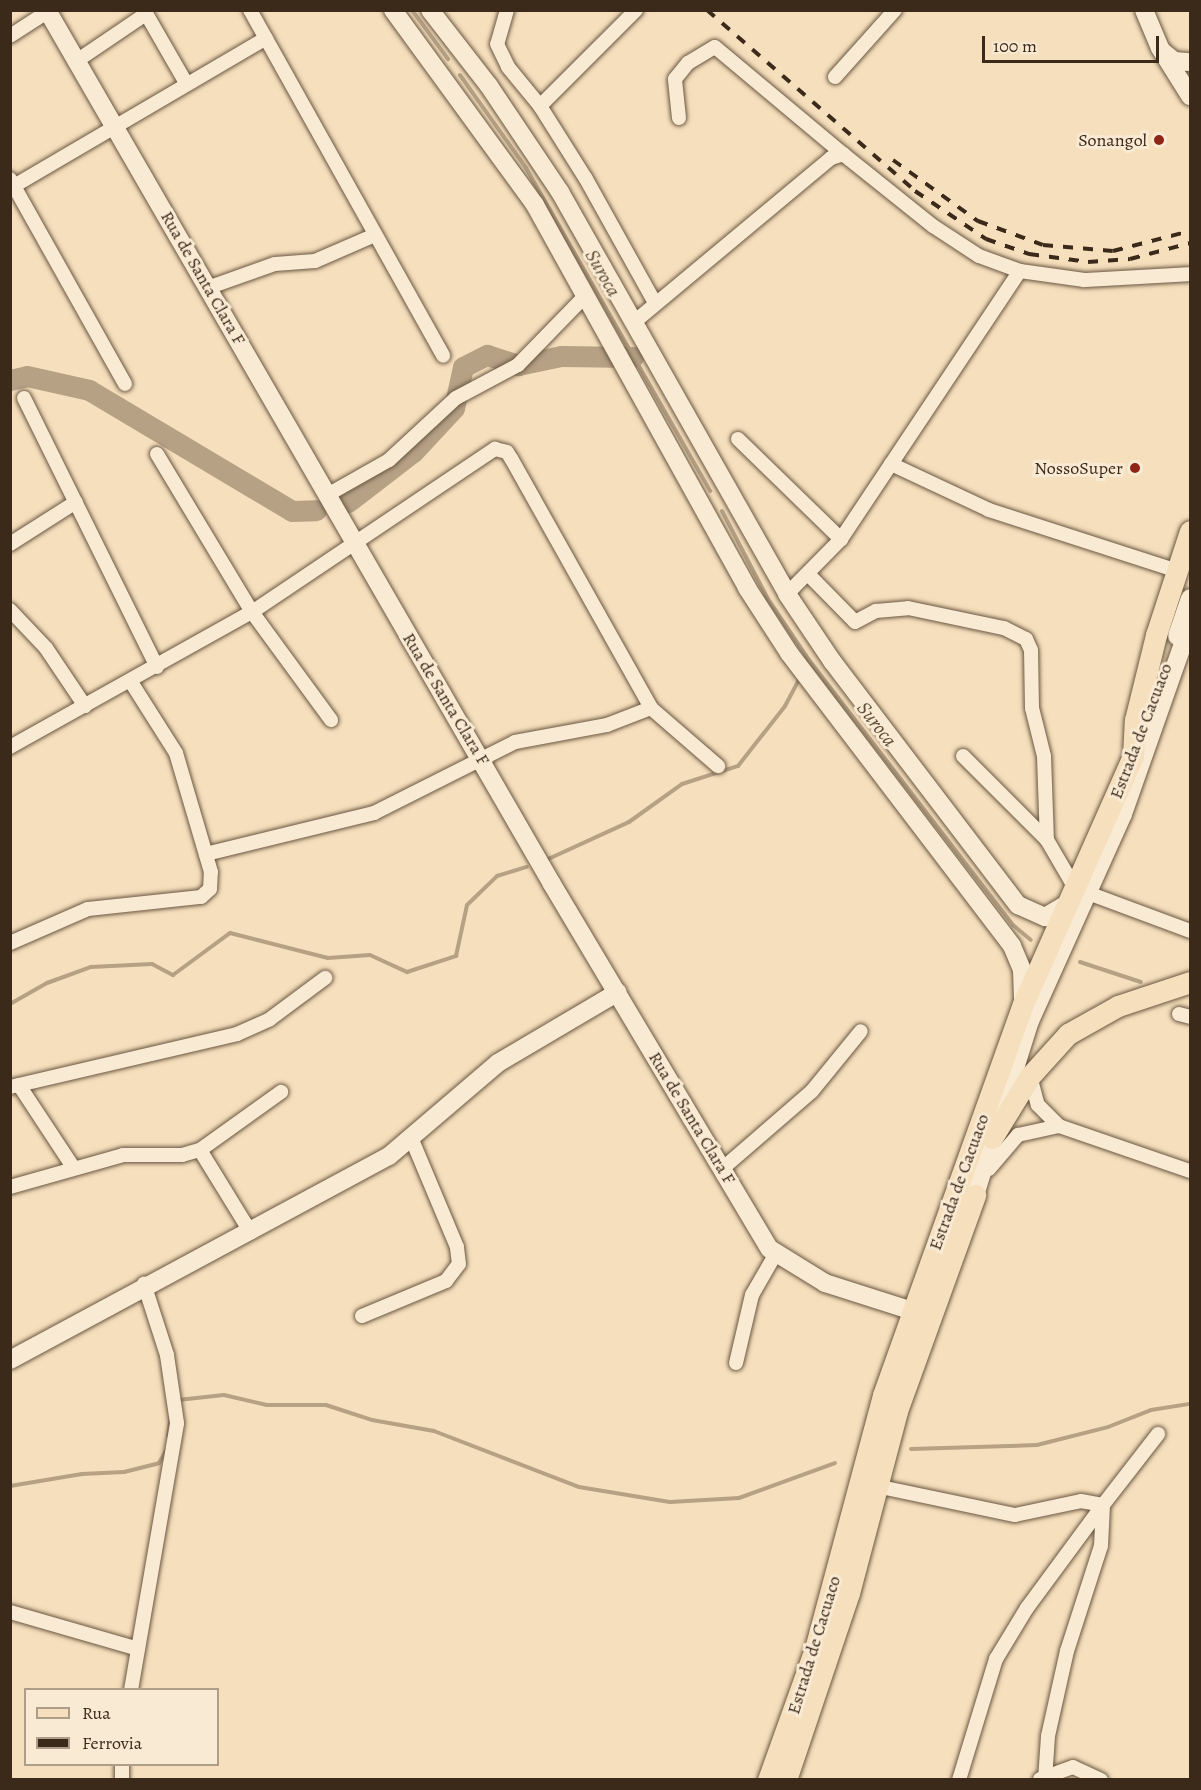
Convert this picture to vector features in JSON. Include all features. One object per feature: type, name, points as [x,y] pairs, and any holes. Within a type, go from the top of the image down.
[{"type":"main road","points":[[393,10],[535,205],[703,507],[795,660],[1012,946],[1022,970],[1023,1004]]},
{"type":"main road","points":[[430,10],[464,54],[560,192],[788,594],[832,662],[1018,905],[1045,917],[1076,895]]},
{"type":"main road","points":[[1144,10],[1160,48],[1191,96]]},
{"type":"main road","name":"Rua de Santa Clara F","points":[[47,11],[75,62],[210,287],[618,992],[775,1255],[825,1283],[913,1311]]},
{"type":"main road","points":[[1160,48],[1174,60],[1191,62]]},
{"type":"main road","points":[[440,75],[464,54]]},
{"type":"main road","points":[[703,507],[729,492]]},
{"type":"main road","points":[[1133,756],[1135,720],[1176,570],[1191,531]]},
{"type":"main road","name":"Estrada de Cacuaco","points":[[786,1779],[849,1593],[900,1400],[975,1195],[1048,963],[1133,756],[1191,598]]},
{"type":"main road","name":"Estrada de Cacuaco","points":[[1076,895],[1123,814],[1191,624]]},
{"type":"main road","name":"Estrada de Cacuaco","points":[[768,1779],[815,1649],[884,1395],[1023,1004],[1048,963]]},
{"type":"main road","name":"Estrada de Cacuaco","points":[[992,1138],[1030,1076],[1068,1034],[1118,1006],[1189,982]]},
{"type":"main road","points":[[10,1360],[144,1284],[251,1233],[412,1140],[498,1063],[618,992]]},
{"type":"street","points":[[250,10],[443,356]]},
{"type":"street","points":[[507,10],[497,44],[508,67],[540,106],[656,303]]},
{"type":"street","points":[[540,106],[636,10]]},
{"type":"street","points":[[836,77],[895,10]]},
{"type":"street","points":[[10,36],[47,11]]},
{"type":"street","points":[[75,62],[145,12],[186,83]]},
{"type":"street","points":[[125,384],[12,182],[266,38]]},
{"type":"street","points":[[679,117],[675,79],[688,63],[715,47],[933,226],[979,256],[1020,271],[1084,280],[1191,274]]},
{"type":"street","points":[[633,323],[831,158],[843,153]]},
{"type":"street","points":[[210,287],[275,264],[315,261],[375,235]]},
{"type":"street","points":[[788,594],[810,576],[842,539],[1020,271]]},
{"type":"street","points":[[329,494],[389,460],[456,398],[518,365],[585,296]]},
{"type":"street","points":[[24,398],[157,667]]},
{"type":"street","points":[[738,439],[842,539]]},
{"type":"street","points":[[10,747],[131,682],[252,612],[356,538],[495,448],[507,452],[651,708],[718,766]]},
{"type":"street","points":[[157,454],[252,612],[331,720]]},
{"type":"street","points":[[891,464],[989,510],[1176,570]]},
{"type":"street","points":[[10,544],[75,502]]},
{"type":"street","points":[[810,576],[855,622],[876,611],[908,608],[994,626],[1026,639],[1031,650],[1032,708],[1044,756],[1047,840]]},
{"type":"street","points":[[10,610],[46,648],[85,706]]},
{"type":"street","points":[[10,943],[88,909],[201,897],[210,890],[212,879],[206,854],[176,753],[131,682]]},
{"type":"street","points":[[206,854],[374,813],[515,742],[607,725],[651,708]]},
{"type":"street","points":[[963,756],[1047,840],[1076,895],[1191,931]]},
{"type":"street","points":[[73,1167],[15,1086],[237,1034],[270,1020],[325,978]]},
{"type":"street","points":[[722,1168],[812,1091],[861,1030]]},
{"type":"street","points":[[1030,1076],[1038,1105],[1059,1126],[1191,1171]]},
{"type":"street","points":[[10,1187],[73,1167],[133,1153],[182,1155],[200,1150],[281,1092]]},
{"type":"street","points":[[975,1195],[997,1154],[1013,1139],[1059,1126]]},
{"type":"street","points":[[362,1316],[446,1281],[459,1264],[458,1247],[412,1140]]},
{"type":"street","points":[[200,1150],[251,1233]]},
{"type":"street","points":[[736,1363],[752,1295],[775,1255]]},
{"type":"street","points":[[131,1688],[177,1423],[166,1355],[144,1284]]},
{"type":"street","points":[[959,1779],[996,1659],[1027,1608],[1158,1434]]},
{"type":"street","points":[[876,1486],[1015,1515],[1081,1501],[1103,1505]]},
{"type":"street","points":[[1101,1779],[1073,1767],[1043,1778],[1048,1736],[1070,1641],[1101,1546],[1103,1505]]},
{"type":"street","points":[[10,1612],[138,1649]]},
{"type":"waterway","name":"Suroca","points":[[412,10],[448,59]]},
{"type":"waterway","name":"Suroca","points":[[460,75],[526,168],[710,491]]},
{"type":"waterway","points":[[348,502],[413,452],[454,408],[463,367],[487,355],[518,365],[561,356],[633,357]]},
{"type":"waterway","points":[[10,380],[27,376],[89,390],[292,511],[316,510]]},
{"type":"waterway","name":"Suroca","points":[[722,511],[768,599],[809,660],[1013,925],[1031,940]]},
{"type":"waterway","points":[[546,860],[629,822],[682,784],[738,766],[785,706],[801,676]]},
{"type":"waterway","points":[[10,1004],[47,983],[91,967],[152,964],[173,975],[230,933],[328,958],[370,955],[407,972],[456,956],[467,905],[497,876],[527,867]]},
{"type":"waterway","name":"Suroca","points":[[1080,962],[1141,982]]},
{"type":"waterway","points":[[178,1400],[224,1395],[267,1405],[326,1405],[372,1420],[434,1431],[579,1487],[670,1502],[739,1498],[835,1463]]},
{"type":"waterway","points":[[911,1449],[1037,1445],[1108,1427],[1151,1410],[1190,1404]]},
{"type":"waterway","points":[[168,1436],[171,1414]]},
{"type":"waterway","points":[[10,1486],[82,1474],[124,1472],[159,1463],[167,1449]]},
{"type":"railway","points":[[707,10],[915,191],[986,239],[1029,254],[1088,262],[1130,259],[1190,243]]},
{"type":"railway","points":[[893,160],[978,221],[1043,245],[1113,251],[1190,231]]},
{"type":"place","name":"Sonangol","points":[[1159,140]]},
{"type":"place","name":"NossoSuper","points":[[1135,468]]}]
